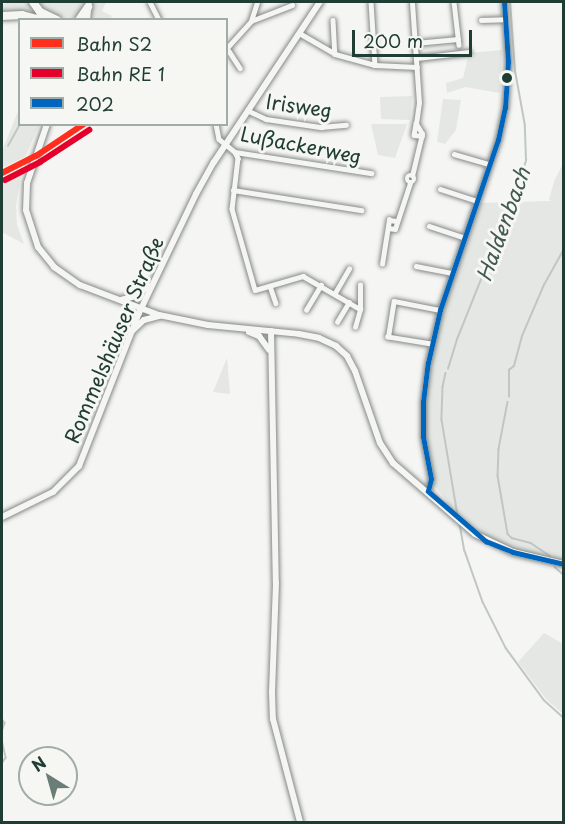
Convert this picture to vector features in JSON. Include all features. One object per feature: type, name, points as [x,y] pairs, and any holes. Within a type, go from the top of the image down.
[{"type":"highway","points":[[33,2],[40,12],[53,18]]},
{"type":"highway","points":[[80,18],[89,4]]},
{"type":"highway","points":[[2,16],[22,15],[33,18]]},
{"type":"main road","name":"Rommelshäuser Straße","points":[[2,517],[53,492],[79,466],[141,308],[194,199],[225,145],[301,34],[320,2]]},
{"type":"main road","points":[[46,126],[27,183],[26,210],[32,235],[46,258],[65,275],[80,285],[159,315],[244,330],[271,331],[320,338],[342,351],[356,371],[385,453],[475,534],[496,545],[561,564]]},
{"type":"main road","points":[[121,300],[136,297],[154,280]]},
{"type":"main road","points":[[131,332],[144,320],[159,315]]},
{"type":"main road","points":[[244,330],[259,336],[271,354]]},
{"type":"main road","points":[[271,331],[276,583],[273,710],[300,822]]},
{"type":"street","points":[[150,2],[158,18]]},
{"type":"street","points":[[228,48],[251,21],[257,2]]},
{"type":"street","points":[[371,2],[375,65]]},
{"type":"street","points":[[382,264],[388,228],[395,229],[410,183],[414,181],[412,176],[422,136],[416,124],[419,103],[412,2],[421,2]]},
{"type":"street","points":[[454,2],[459,45]]},
{"type":"street","points":[[428,491],[431,479],[423,437],[423,402],[431,344],[463,237],[489,164],[507,98],[508,62],[504,2]]},
{"type":"street","points":[[251,21],[292,5]]},
{"type":"street","points":[[481,20],[505,18]]},
{"type":"street","points":[[333,20],[335,54]]},
{"type":"street","points":[[301,34],[335,54],[375,65],[417,67]]},
{"type":"street","points":[[415,43],[458,39]]},
{"type":"street","points":[[228,50],[240,68]]},
{"type":"street","points":[[417,58],[469,52]]},
{"type":"street","name":"Irisweg","points":[[249,111],[266,118],[321,127],[346,125]]},
{"type":"street","points":[[216,126],[219,139],[225,145]]},
{"type":"street","name":"Lußackerweg","points":[[225,145],[235,152],[371,173]]},
{"type":"street","points":[[235,152],[238,158],[233,190],[233,215],[255,290],[303,276],[360,309]]},
{"type":"street","points":[[454,154],[489,164]]},
{"type":"street","points":[[440,189],[477,201]]},
{"type":"street","points":[[233,190],[361,210]]},
{"type":"street","points":[[429,225],[463,237]]},
{"type":"street","points":[[416,266],[452,273]]},
{"type":"street","points":[[335,293],[349,269]]},
{"type":"street","points":[[306,310],[321,285]]},
{"type":"street","points":[[355,327],[360,309],[360,285]]},
{"type":"street","points":[[270,286],[276,303]]},
{"type":"street","points":[[431,344],[388,337],[394,301],[440,310]]},
{"type":"street","points":[[337,322],[349,302]]},
{"type":"shaded area","points":[[7,2],[31,2],[45,18],[2,14],[2,6]]},
{"type":"shaded area","points":[[35,2],[84,2],[82,9],[75,18],[59,18],[46,13]]},
{"type":"shaded area","points":[[92,2],[106,2],[102,11],[112,16],[111,18],[91,18]]},
{"type":"shaded area","points":[[502,50],[500,93],[465,87],[447,93],[446,83],[463,78],[469,53]]},
{"type":"shaded area","points":[[412,96],[410,120],[381,119],[380,97]]},
{"type":"shaded area","points":[[443,99],[461,100],[456,130],[445,144],[437,142]]},
{"type":"shaded area","points":[[18,111],[18,126],[39,126],[25,157],[2,168],[2,151]]},
{"type":"shaded area","points":[[371,124],[407,124],[395,158],[378,155]]},
{"type":"shaded area","points":[[563,164],[563,563],[513,550],[476,533],[446,506],[446,500],[434,485],[424,436],[424,401],[440,316],[479,203],[551,201],[549,199],[555,179]]},
{"type":"shaded area","points":[[21,173],[16,206],[17,225],[24,244],[2,232],[2,183]]},
{"type":"shaded area","points":[[227,358],[230,394],[213,392]]},
{"type":"shaded area","points":[[544,633],[563,644],[563,714],[546,699],[518,662]]},
{"type":"waterway","name":"Haldenbach","points":[[448,369],[458,337],[518,187],[526,160],[525,126],[515,71],[510,2]]},
{"type":"waterway","points":[[8,146],[19,126]]},
{"type":"waterway","points":[[509,397],[509,370],[514,366],[522,336],[544,285],[564,249]]},
{"type":"waterway","name":"Haldenbach","points":[[446,373],[443,387],[442,420],[458,516]]},
{"type":"waterway","points":[[508,402],[499,449],[498,476],[508,534],[512,538],[531,543],[550,556]]},
{"type":"waterway","name":"Haldenbach","points":[[460,524],[465,551],[483,602],[506,648],[544,700],[564,718]]},
{"type":"waterway","points":[[555,567],[564,575]]},
{"type":"waterway","points":[[2,719],[5,723],[2,732]]},
{"type":"waterway","points":[[2,740],[6,758],[2,764]]},
{"type":"rail line","name":"S2","points":[[2,173],[36,156],[81,126]]},
{"type":"transit line","name":"202","points":[[428,491],[431,479],[423,437],[423,402],[428,363],[440,310],[498,140],[505,108],[508,62],[504,2]]},
{"type":"transit line","points":[[5,180],[40,162],[89,130]]},
{"type":"transit line","name":"202","points":[[428,491],[486,541],[513,552],[564,564]]}]
